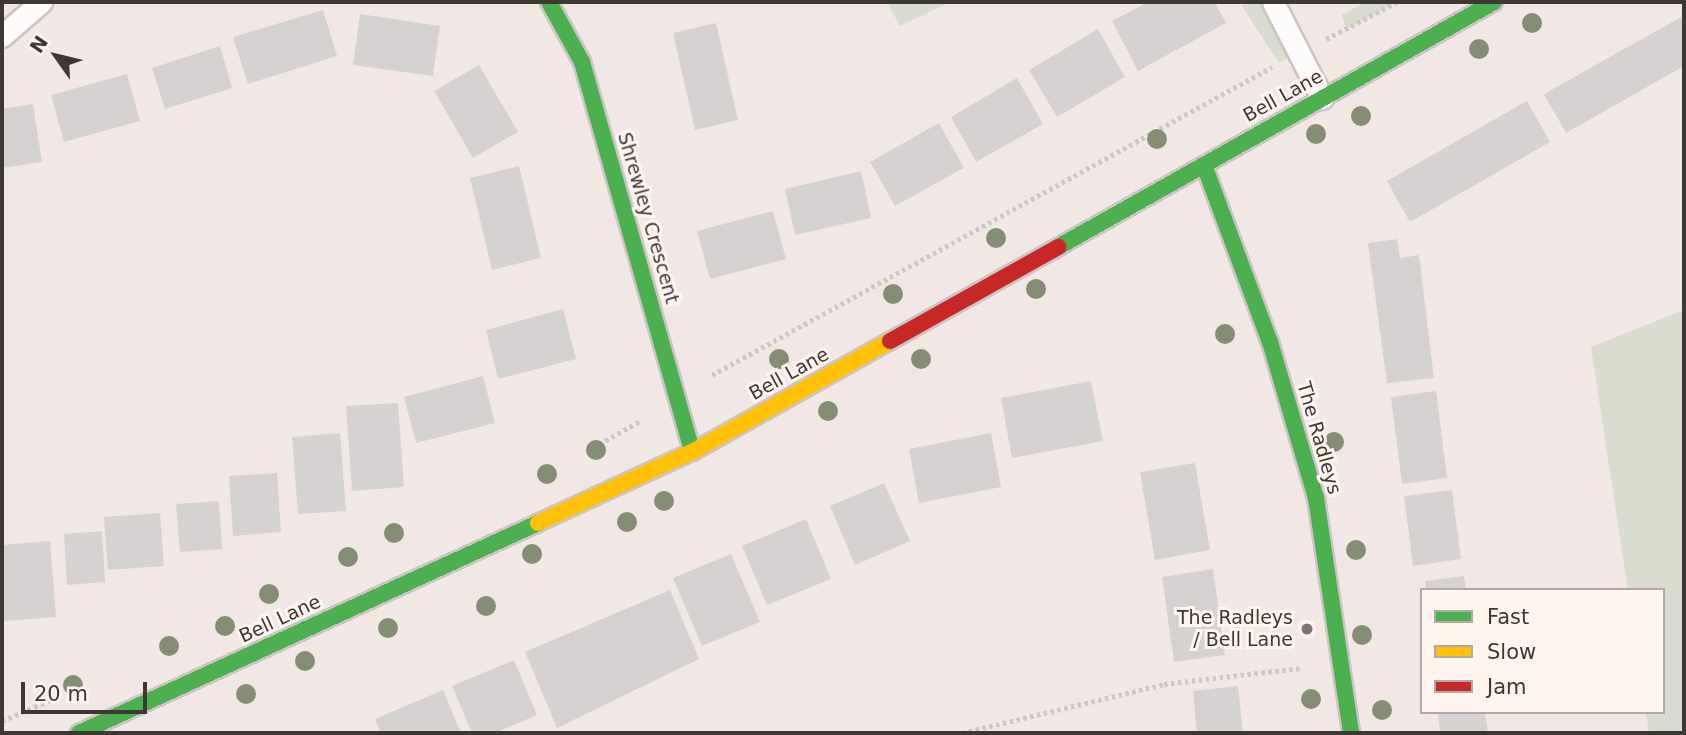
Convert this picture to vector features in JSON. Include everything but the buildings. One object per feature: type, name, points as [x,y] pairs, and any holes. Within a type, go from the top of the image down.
[{"type":"street","name":"Shrewley Crescent","points":[[549,2],[582,62],[692,452]]},
{"type":"street","name":"Bell Lane","points":[[79,733],[692,452],[1494,2]]},
{"type":"street","name":"The Radleys","points":[[1204,165],[1270,342],[1316,498],[1351,733]]},
{"type":"lane","points":[[2,36],[41,2]]},
{"type":"lane","points":[[1273,2],[1322,98]]},
{"type":"path","points":[[962,733],[1164,684],[1340,663]]},
{"type":"shaded area","points":[[887,2],[950,2],[900,26]]},
{"type":"shaded area","points":[[1273,2],[1297,54],[1279,63],[1241,5]]},
{"type":"shaded area","points":[[1365,2],[1397,2],[1346,29],[1342,15]]},
{"type":"shaded area","points":[[1684,310],[1684,733],[1649,733],[1646,714],[1665,714],[1665,588],[1628,588],[1591,347]]},
{"type":"traffic: fast","points":[[549,2],[582,62],[692,452]]},
{"type":"traffic: fast","points":[[1058,247],[1494,2]]},
{"type":"traffic: fast","points":[[1204,165],[1270,342],[1316,498],[1351,733]]},
{"type":"traffic: fast","points":[[79,733],[538,523]]},
{"type":"traffic: slow","points":[[538,523],[692,452],[890,341]]},
{"type":"traffic: jam","points":[[890,341],[1058,247]]},
{"type":"place","name":"The Radleys / Bell Lane","points":[[1307,629]]}]
